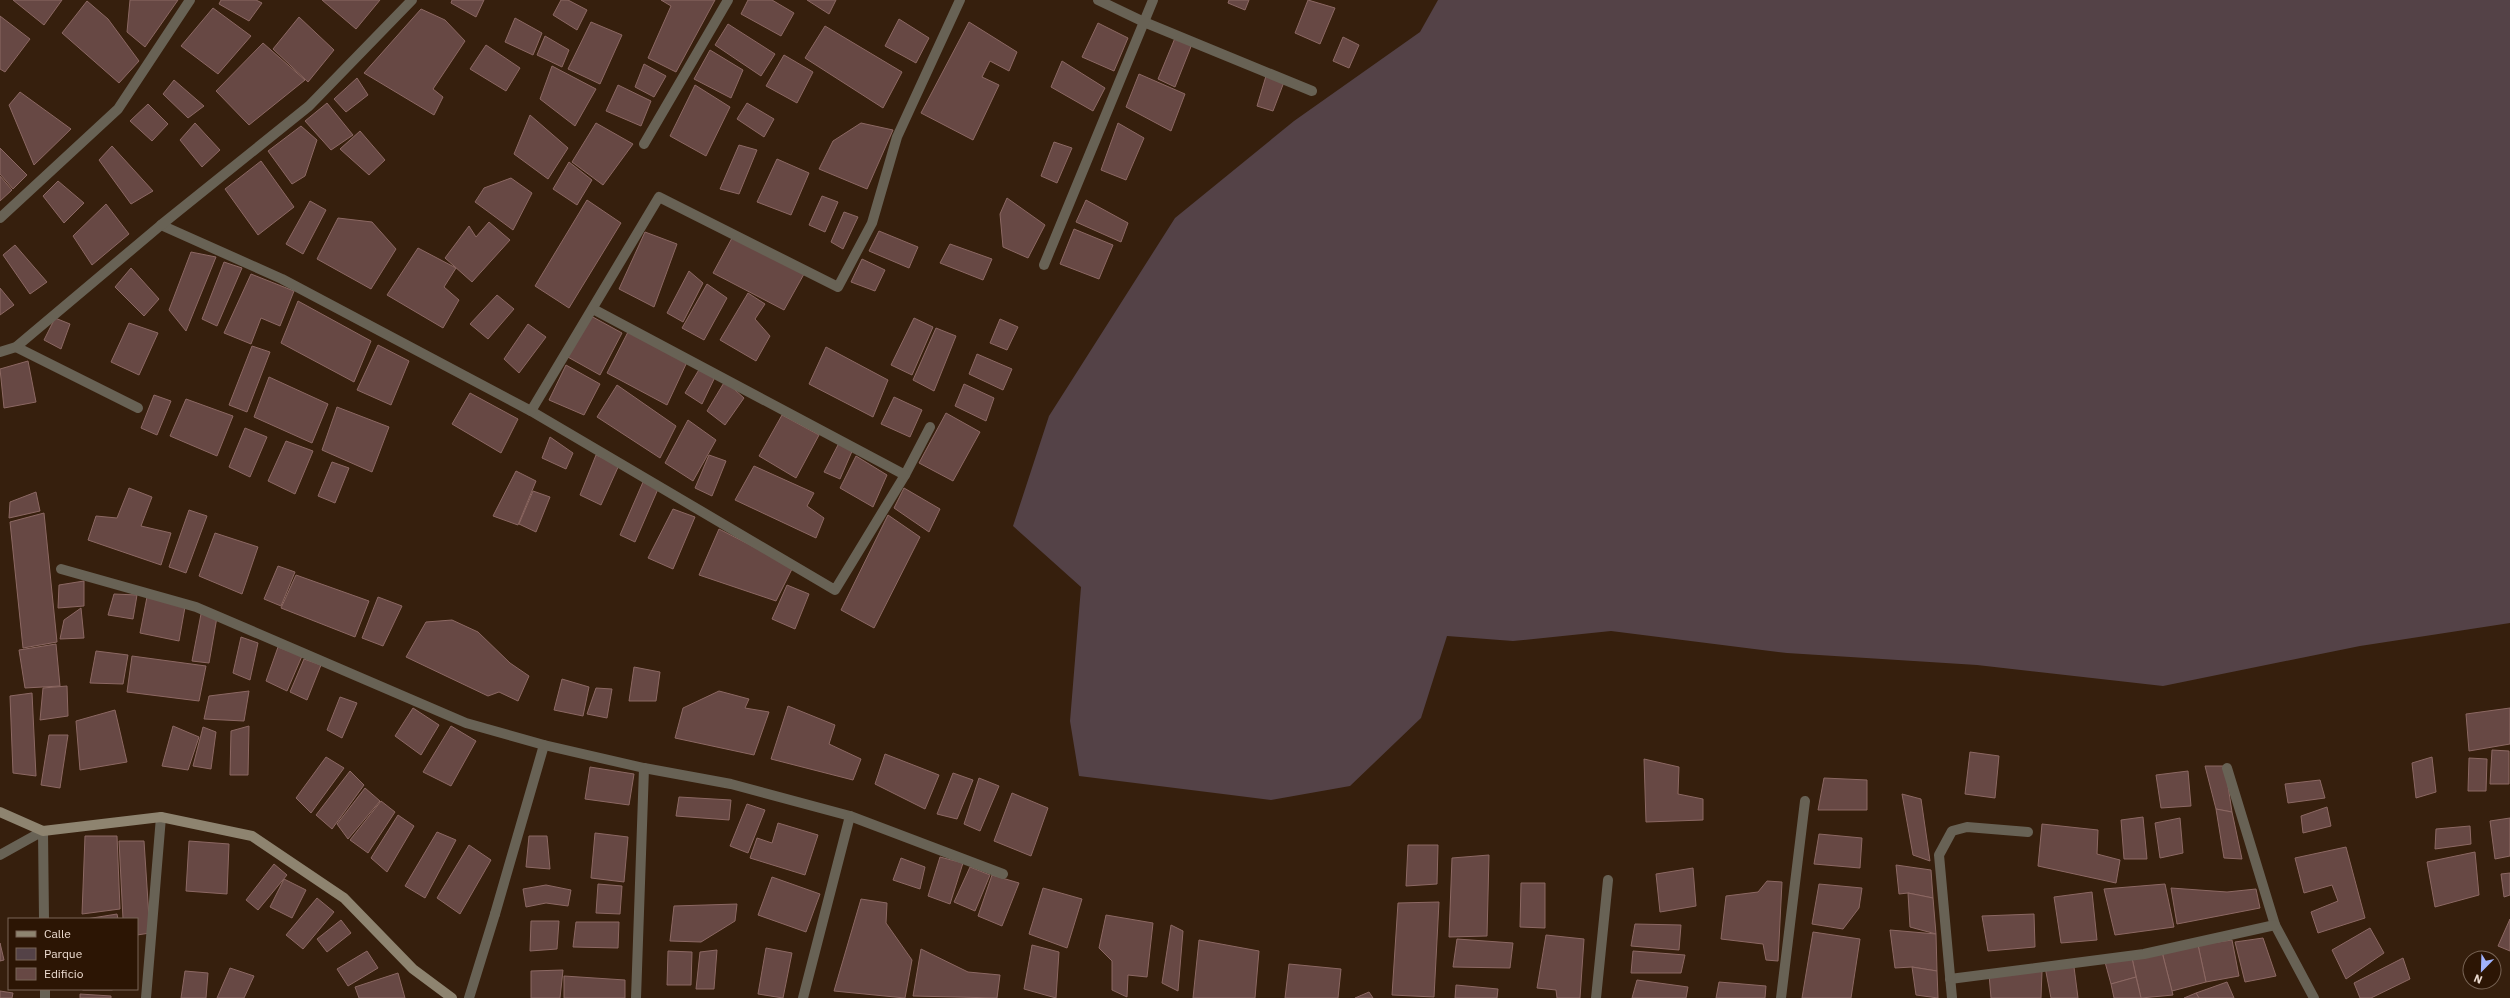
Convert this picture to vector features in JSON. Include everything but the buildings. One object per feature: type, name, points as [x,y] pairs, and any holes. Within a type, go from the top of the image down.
[{"type":"main road","points":[[0,812],[43,831],[160,817],[252,836],[344,898],[412,969],[452,998]]},
{"type":"street","points":[[0,218],[118,109],[190,0]]},
{"type":"street","points":[[0,352],[16,347],[161,225],[309,106],[412,0]]},
{"type":"street","points":[[644,144],[728,0]]},
{"type":"street","points":[[531,411],[659,197],[838,287],[872,223],[897,137],[960,0]]},
{"type":"street","points":[[1098,0],[1144,22],[1312,91]]},
{"type":"street","points":[[1044,265],[1153,0]]},
{"type":"street","points":[[161,225],[282,279],[531,411],[835,590],[905,475],[930,427]]},
{"type":"street","points":[[593,309],[905,475]]},
{"type":"street","points":[[16,347],[138,408]]},
{"type":"street","points":[[61,569],[196,607],[466,723],[544,745],[644,768],[731,784],[850,816],[1003,874]]},
{"type":"street","points":[[468,998],[495,914],[544,745]]},
{"type":"street","points":[[636,998],[644,768]]},
{"type":"street","points":[[2227,768],[2276,926],[2314,998]]},
{"type":"street","points":[[1781,998],[1804,801]]},
{"type":"street","points":[[803,998],[850,816]]},
{"type":"street","points":[[146,998],[160,817]]},
{"type":"street","points":[[1952,998],[1939,855],[1946,839],[1952,831],[1966,828],[2028,832]]},
{"type":"street","points":[[0,855],[43,831],[44,918]]},
{"type":"street","points":[[1596,998],[1608,880]]},
{"type":"street","points":[[1950,979],[2144,954],[2276,926]]},
{"type":"green space","points":[[1438,0],[2510,0],[2510,623],[2360,646],[2163,686],[1977,665],[1787,653],[1611,631],[1513,641],[1447,636],[1421,718],[1350,786],[1271,800],[1079,776],[1070,721],[1081,587],[1013,526],[1049,416],[1175,218],[1294,121],[1420,32]]}]
